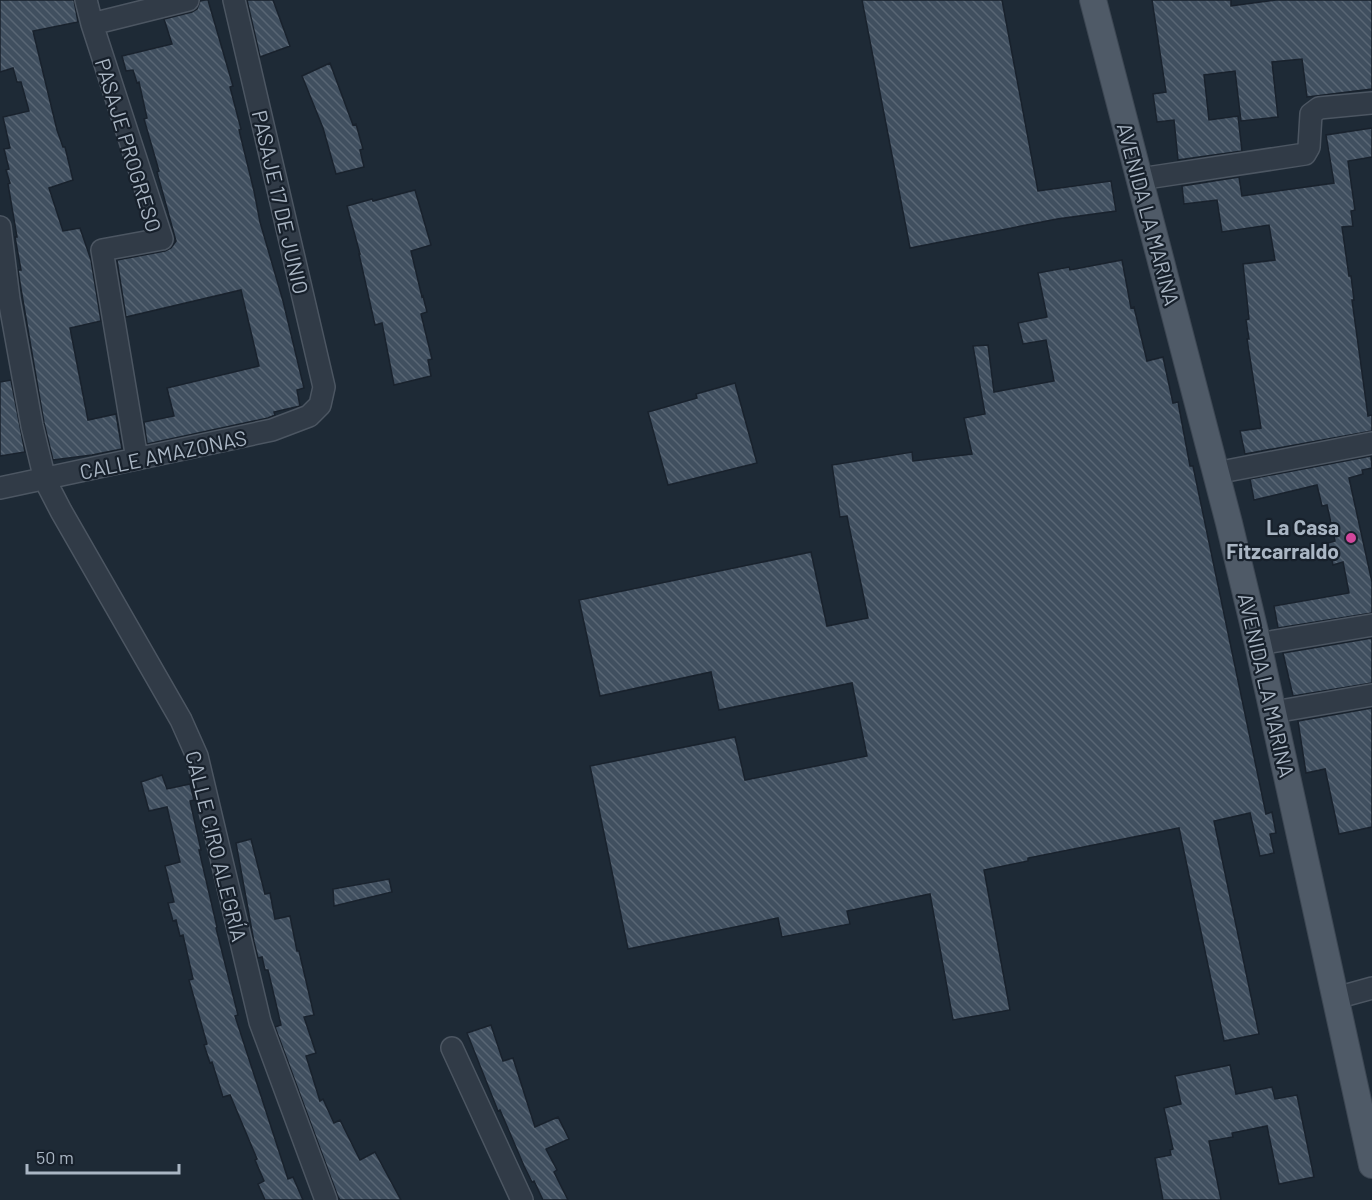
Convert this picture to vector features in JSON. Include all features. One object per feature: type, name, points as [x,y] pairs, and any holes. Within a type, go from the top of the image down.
[{"type":"main road","name":"AVENIDA LA MARINA","points":[[1093,0],[1258,644],[1372,1165]]},
{"type":"street","name":"PASAJE PROGRESO","points":[[86,0],[162,239],[102,250],[136,459]]},
{"type":"street","points":[[92,24],[188,0]]},
{"type":"street","name":"PASAJE 17 DE JUNIO","points":[[234,0],[324,387],[320,405]]},
{"type":"street","points":[[1140,179],[1305,154],[1309,147],[1311,114],[1318,108],[1372,103]]},
{"type":"street","name":"CALLE CIRO ALEGRÍA","points":[[0,227],[9,299],[32,426],[45,480],[61,512],[181,720],[197,756],[260,1022],[326,1200]]},
{"type":"street","name":"CALLE AMAZONAS","points":[[0,488],[272,430],[309,416],[320,405]]},
{"type":"street","points":[[1216,473],[1372,443]]},
{"type":"street","points":[[1258,644],[1372,625]]},
{"type":"street","points":[[1274,712],[1372,696]]},
{"type":"street","points":[[1336,998],[1372,988]]},
{"type":"street","points":[[452,1048],[522,1200]]},
{"type":"building","points":[[0,0],[74,0],[78,22],[33,31],[57,130],[63,147],[65,147],[73,180],[49,188],[63,231],[80,228],[91,260],[101,321],[70,328],[88,420],[116,414],[122,449],[53,460],[44,423],[18,270],[21,270],[8,184],[10,183],[6,170],[9,169],[4,149],[10,148],[3,117],[29,111],[21,82],[17,82],[13,68],[0,72]]},
{"type":"building","points":[[208,0],[233,86],[230,87],[260,222],[283,301],[304,388],[297,390],[300,406],[274,412],[275,415],[268,418],[147,444],[144,422],[174,416],[167,388],[259,366],[241,290],[126,317],[117,260],[165,251],[171,248],[176,241],[144,119],[147,118],[139,82],[137,83],[133,70],[126,71],[122,56],[172,44],[164,19],[192,12],[197,9],[200,1]]},
{"type":"building","points":[[247,0],[273,0],[290,46],[260,57]]},
{"type":"building","points":[[862,0],[1002,0],[1038,191],[1111,181],[1116,211],[1057,219],[910,248]]},
{"type":"building","points":[[1152,0],[1231,0],[1231,6],[1276,0],[1372,0],[1372,89],[1307,97],[1302,59],[1272,62],[1278,117],[1241,121],[1235,71],[1204,75],[1209,120],[1238,116],[1242,151],[1178,160],[1174,120],[1157,122],[1153,94],[1166,92]]},
{"type":"building","points":[[330,63],[353,125],[356,124],[363,149],[360,150],[364,167],[336,174],[323,128],[302,76]]},
{"type":"building","points":[[1372,128],[1372,157],[1348,161],[1355,210],[1351,211],[1353,226],[1342,227],[1349,276],[1351,276],[1354,300],[1352,300],[1368,416],[1372,415],[1372,431],[1245,454],[1240,431],[1261,428],[1247,339],[1249,339],[1246,320],[1249,319],[1243,264],[1275,260],[1269,225],[1222,232],[1217,200],[1184,204],[1182,186],[1239,177],[1242,196],[1334,183],[1326,135]]},
{"type":"building","points":[[415,190],[431,245],[411,251],[427,312],[421,314],[432,359],[428,360],[431,376],[394,385],[382,323],[375,325],[347,206]]},
{"type":"building","points":[[1122,260],[1131,308],[1134,307],[1147,361],[1163,357],[1173,403],[1178,402],[1266,814],[1272,812],[1276,833],[1270,834],[1274,853],[1260,856],[1250,813],[1214,821],[1259,1034],[1224,1041],[1179,828],[1028,858],[1028,861],[984,870],[1010,1010],[953,1020],[930,894],[847,911],[850,924],[782,937],[778,918],[628,949],[590,766],[735,737],[745,780],[867,756],[852,683],[719,710],[711,672],[600,696],[579,600],[811,552],[827,626],[868,618],[847,516],[840,517],[832,465],[912,452],[913,461],[972,454],[964,418],[985,414],[973,346],[988,345],[994,392],[1054,381],[1046,340],[1023,344],[1018,323],[1047,317],[1038,273],[1069,267],[1070,270]]},
{"type":"building","points":[[11,380],[25,452],[0,456],[0,382]]},
{"type":"building","points":[[735,383],[757,463],[668,485],[648,412],[697,398],[696,394]]},
{"type":"building","points":[[1371,456],[1372,468],[1362,470],[1363,474],[1349,478],[1372,582],[1372,613],[1278,628],[1274,606],[1349,593],[1343,562],[1333,565],[1328,543],[1335,541],[1327,505],[1322,506],[1317,485],[1254,500],[1250,479]]},
{"type":"building","points":[[1372,638],[1372,683],[1293,696],[1283,653]]},
{"type":"building","points":[[1372,708],[1372,827],[1339,834],[1325,769],[1306,773],[1298,721]]},
{"type":"building","points":[[162,775],[167,789],[190,784],[194,800],[190,801],[201,850],[199,850],[238,1015],[235,1016],[288,1179],[293,1177],[303,1200],[265,1200],[258,1184],[264,1181],[255,1160],[257,1159],[230,1095],[223,1097],[204,1045],[207,1044],[189,980],[193,979],[183,935],[180,936],[168,903],[174,902],[165,866],[180,862],[167,807],[149,811],[141,782]]},
{"type":"building","points":[[251,839],[265,894],[270,893],[275,919],[290,916],[314,1015],[304,1017],[316,1053],[306,1056],[320,1101],[323,1099],[334,1123],[340,1120],[360,1160],[375,1152],[401,1200],[340,1200],[338,1197],[275,1027],[281,1025],[268,970],[265,970],[262,957],[258,958],[254,942],[236,843]]},
{"type":"building","points":[[389,879],[392,892],[334,906],[333,889]]},
{"type":"building","points":[[491,1025],[503,1061],[513,1058],[535,1127],[558,1117],[569,1139],[546,1149],[568,1200],[543,1200],[524,1166],[500,1110],[498,1111],[467,1033]]},
{"type":"building","points":[[1230,1065],[1236,1094],[1272,1087],[1275,1099],[1297,1095],[1314,1177],[1279,1184],[1267,1126],[1232,1133],[1233,1137],[1209,1141],[1221,1200],[1163,1200],[1155,1158],[1171,1155],[1170,1150],[1173,1149],[1164,1108],[1181,1104],[1175,1076]]},
{"type":"place","name":"La Casa Fitzcarraldo","points":[[1351,538]]}]
